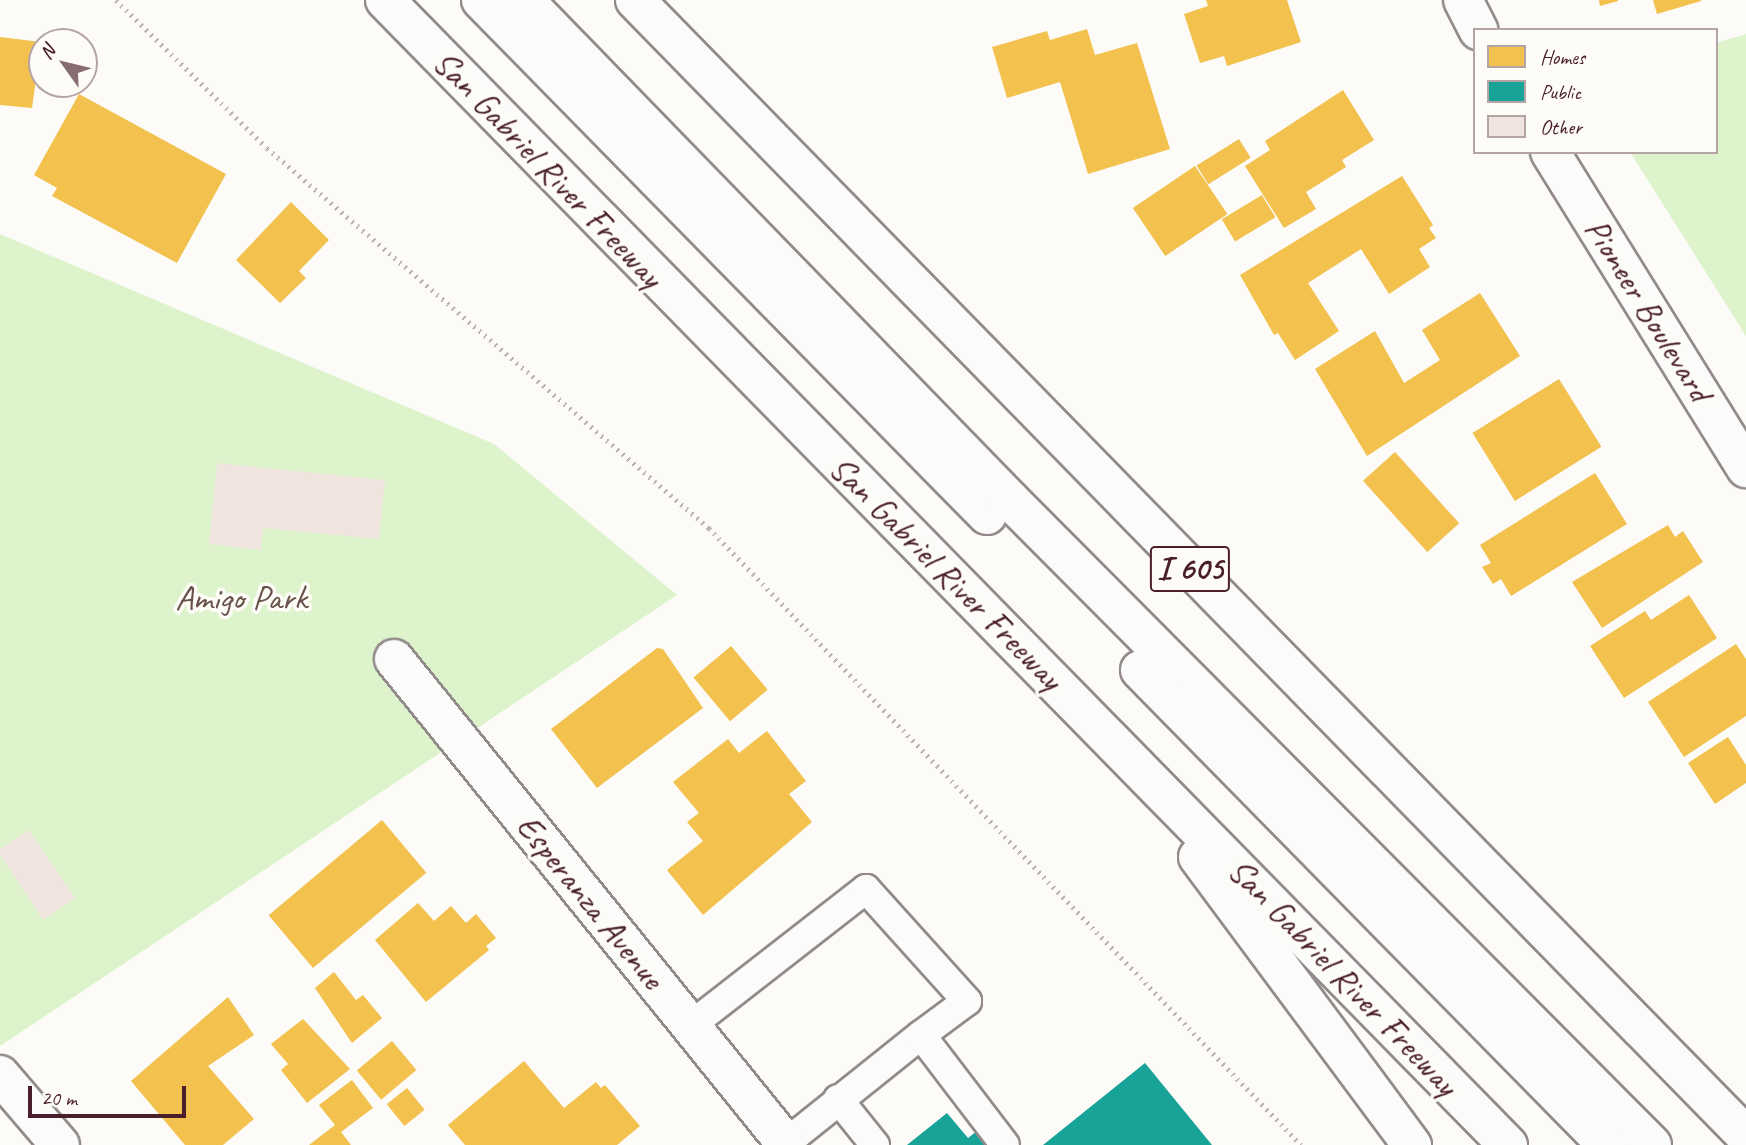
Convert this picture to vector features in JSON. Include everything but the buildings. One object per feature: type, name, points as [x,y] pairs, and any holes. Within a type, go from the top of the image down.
[{"type":"main road","name":"San Gabriel River Freeway","points":[[385,0],[1508,1145]]},
{"type":"main road","points":[[481,0],[1607,1145]]},
{"type":"main road","points":[[524,0],[1020,510],[1652,1145]]},
{"type":"main road","name":"I 605","points":[[635,0],[1746,1136]]},
{"type":"main road","points":[[1463,0],[1477,28]]},
{"type":"main road","name":"Pioneer Boulevard","points":[[1551,154],[1746,468]]},
{"type":"main road","name":"Esperanza Avenue","points":[[394,659],[787,1144]]},
{"type":"main road","points":[[1111,741],[1412,1145]]},
{"type":"main road","points":[[0,1075],[60,1145]]},
{"type":"lane","points":[[691,1026],[866,889],[967,1001],[838,1099],[787,1144]]},
{"type":"lane","points":[[921,1035],[1005,1145]]},
{"type":"lane","points":[[838,1099],[875,1145]]},
{"type":"path","points":[[116,0],[299,176],[709,528],[1301,1145]]},
{"type":"green space","points":[[1746,34],[1746,336],[1631,154],[1718,154],[1718,42]]},
{"type":"green space","name":"Amigo Park","points":[[0,234],[494,444],[677,595],[0,1046]]}]
